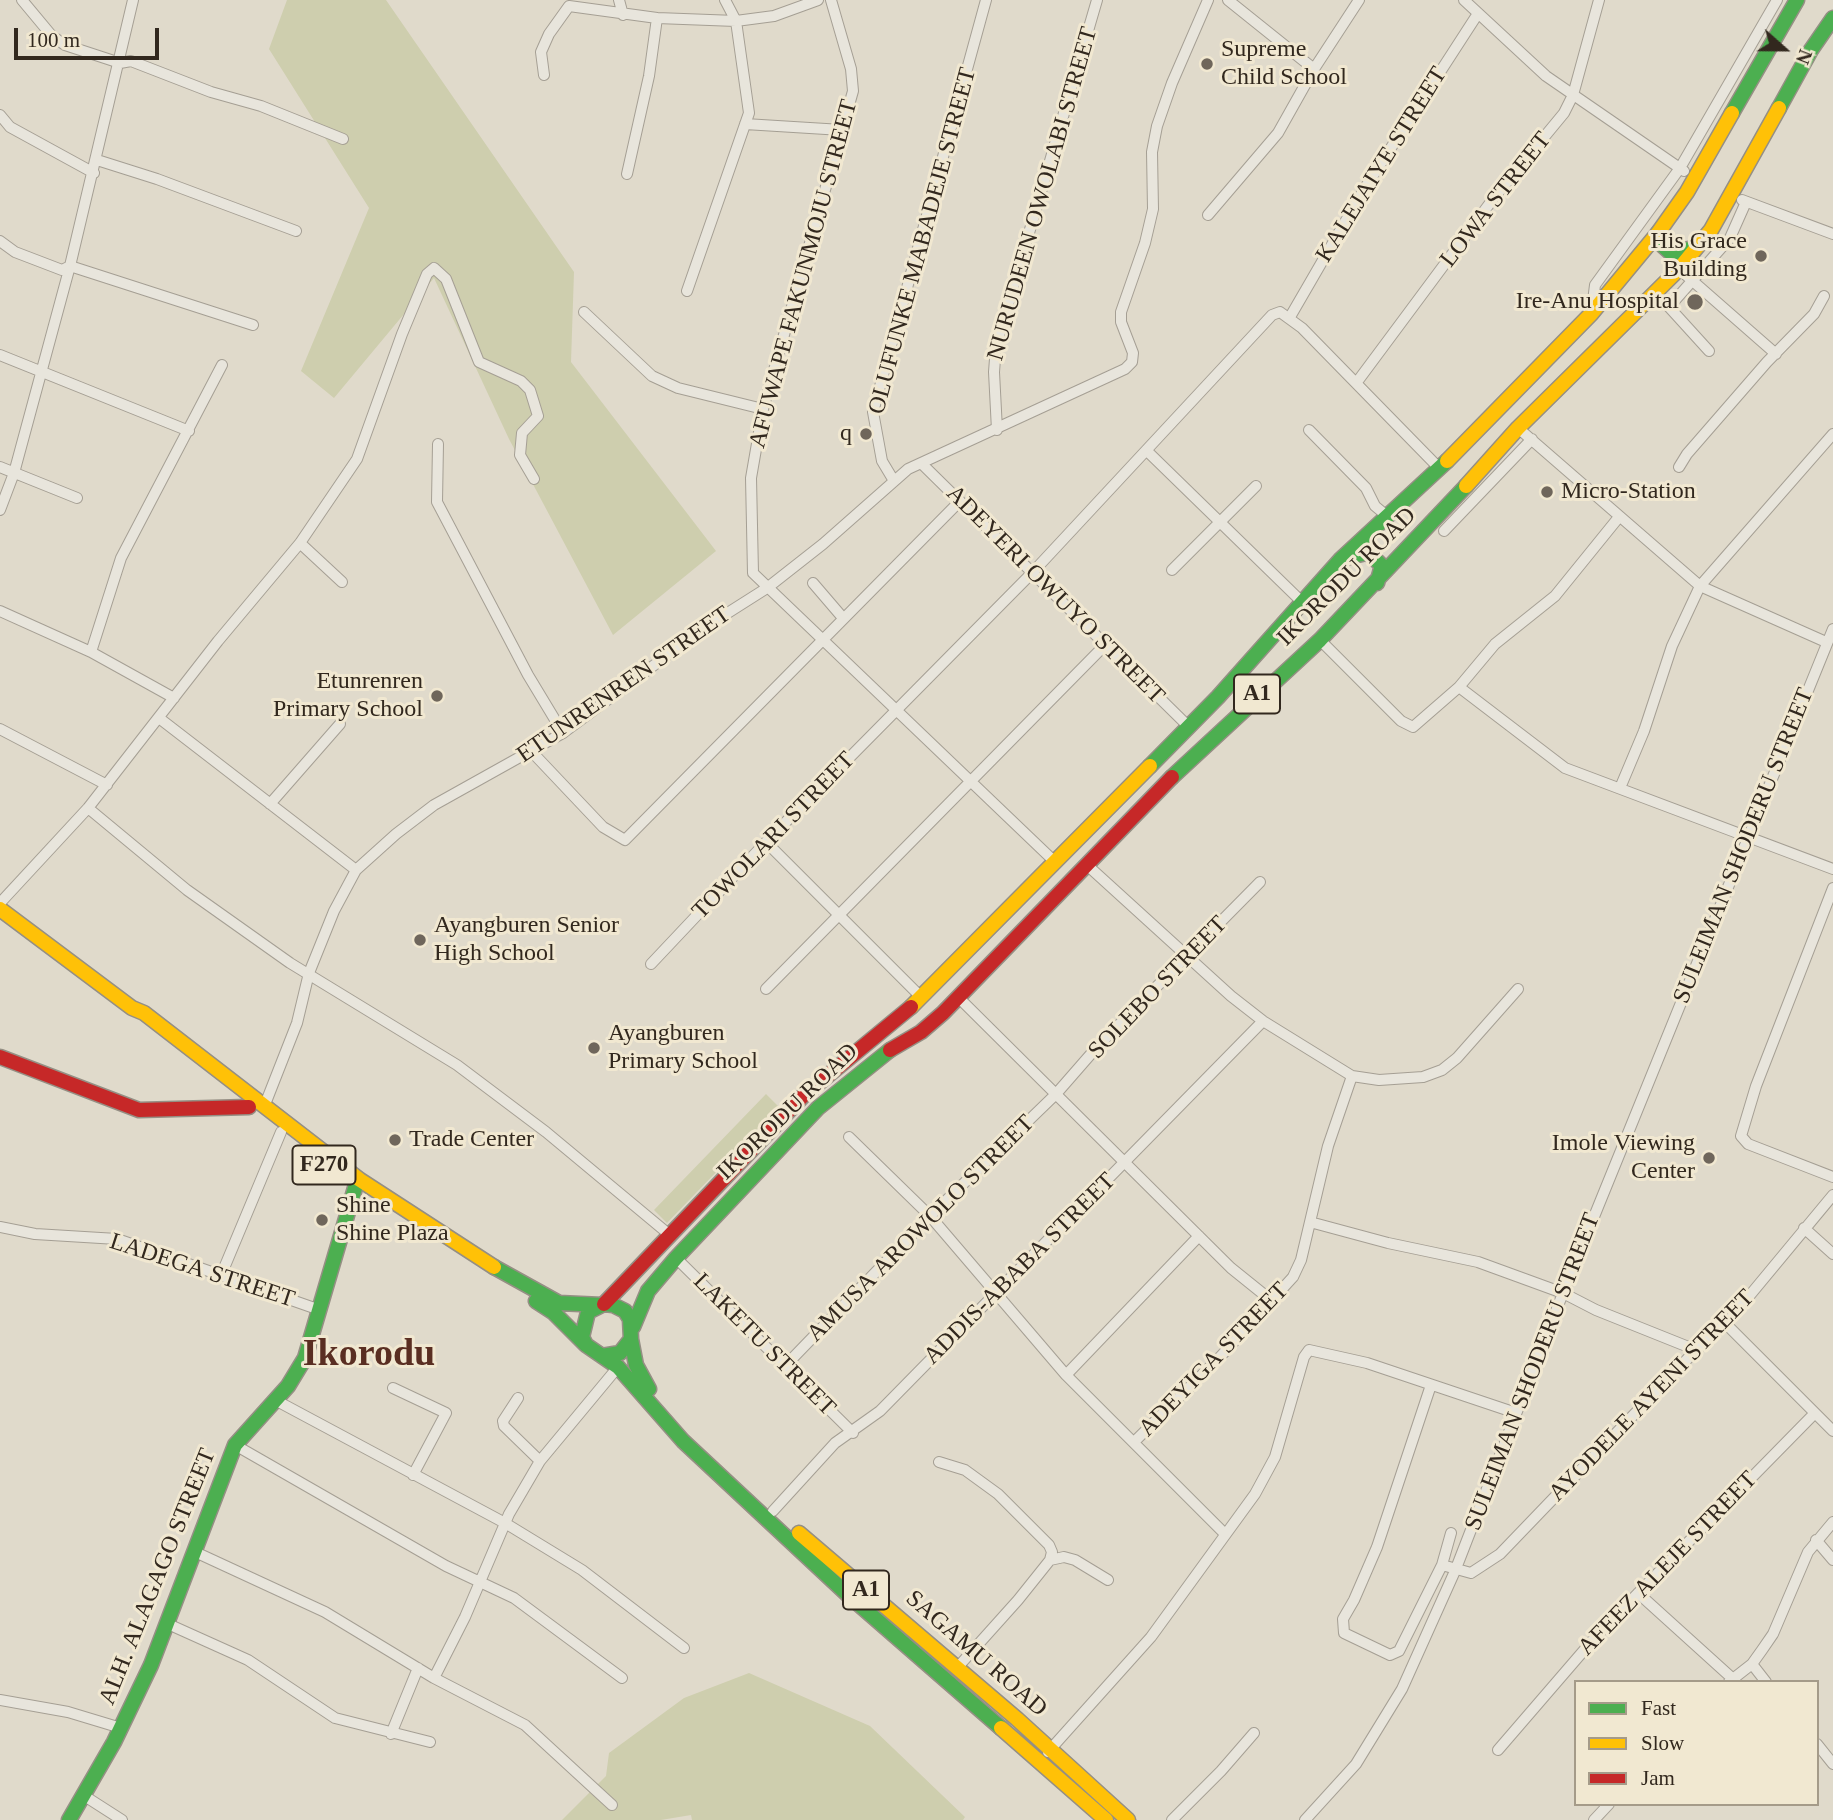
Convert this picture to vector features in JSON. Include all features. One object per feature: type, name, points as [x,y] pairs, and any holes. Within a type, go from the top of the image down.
[{"type":"main road","name":"IKORODU ROAD","points":[[604,1304],[803,1096],[922,998],[1189,727],[1341,559],[1440,470],[1591,314],[1658,233],[1695,178],[1797,0]]},
{"type":"main road","name":"IKORODU ROAD","points":[[632,1333],[648,1291],[676,1258],[844,1083],[879,1056],[921,1032],[959,998],[1203,745],[1320,640],[1377,583],[1518,428],[1679,269],[1739,199],[1811,51],[1833,18]]},
{"type":"main road","points":[[1658,233],[1663,246],[1672,254],[1697,246]]},
{"type":"main road","points":[[1341,559],[1359,554],[1371,555],[1382,566],[1377,583]]},
{"type":"main road","name":"F270","points":[[0,909],[132,1008],[144,1013],[360,1180],[534,1296],[586,1345]]},
{"type":"main road","name":"F270","points":[[132,1008],[141,1020],[355,1188],[478,1268],[534,1296],[577,1306],[604,1304]]},
{"type":"main road","points":[[0,1057],[139,1110],[249,1107]]},
{"type":"main road","name":"ALH. ALAGAGO STREET","points":[[69,1820],[121,1728],[168,1624],[192,1551],[234,1446],[249,1426],[276,1401],[305,1358],[355,1188]]},
{"type":"main road","points":[[604,1304],[625,1311],[632,1333],[620,1353],[603,1356],[586,1345],[582,1337],[588,1312],[604,1304]]},
{"type":"main road","name":"SAGAMU ROAD","points":[[632,1333],[639,1373],[659,1402],[773,1511],[1051,1748],[1128,1820]]},
{"type":"main road","name":"SAGAMU ROAD","points":[[603,1356],[618,1367],[683,1441],[865,1610],[1041,1760],[1106,1820]]},
{"type":"main road","points":[[865,1610],[877,1599]]},
{"type":"street","points":[[22,0],[51,36],[65,45],[120,63],[131,61],[343,139]]},
{"type":"street","points":[[0,510],[13,473],[70,266],[120,63],[132,0]]},
{"type":"street","points":[[565,0],[577,6],[623,15],[736,21],[775,16],[817,0]]},
{"type":"street","points":[[619,0],[623,15]]},
{"type":"street","points":[[687,291],[749,113],[736,21],[725,0]]},
{"type":"street","name":"AFUWAPE FAKUNMOJU STREET","points":[[767,588],[753,573],[751,478],[763,409],[853,91],[851,69],[831,0]]},
{"type":"street","name":"OLUFUNKE MABADEJE STREET","points":[[894,481],[882,461],[873,412],[986,0]]},
{"type":"street","name":"NURUDEEN OWOLABI STREET","points":[[997,430],[994,372],[996,346],[1097,0]]},
{"type":"street","name":"ETUNRENREN STREET","points":[[264,1107],[297,1023],[309,973],[334,911],[356,870],[434,805],[563,733],[704,628],[767,588],[823,544],[894,481],[921,463],[1125,369],[1132,362],[1133,353],[1121,322],[1121,312],[1145,243],[1153,209],[1152,152],[1157,125],[1171,83],[1208,0]]},
{"type":"street","points":[[1228,0],[1314,69]]},
{"type":"street","points":[[1208,215],[1278,133],[1314,69],[1359,0]]},
{"type":"street","points":[[1464,0],[1546,76],[1695,178]]},
{"type":"street","name":"LOWA STREET","points":[[1357,382],[1493,199],[1564,113],[1573,95],[1599,0]]},
{"type":"street","points":[[1591,314],[1595,285],[1680,168],[1777,0]]},
{"type":"street","points":[[544,75],[541,52],[549,34],[564,9],[577,6]]},
{"type":"street","name":"KALEJAIYE STREET","points":[[1290,317],[1363,191],[1478,15]]},
{"type":"street","points":[[627,174],[649,76],[657,18]]},
{"type":"street","points":[[0,115],[10,127],[94,173]]},
{"type":"street","points":[[745,124],[842,130]]},
{"type":"street","points":[[97,160],[157,179],[296,231]]},
{"type":"street","points":[[1709,351],[1670,311],[1670,304],[1694,281],[1730,238],[1739,199],[1833,234]]},
{"type":"street","points":[[0,241],[15,252],[62,270],[70,266],[253,325]]},
{"type":"street","points":[[0,903],[88,808],[300,543],[357,459],[402,334],[427,274],[434,268],[446,279],[479,362],[521,381],[530,390],[538,416],[522,433],[520,455],[534,479]]},
{"type":"street","points":[[1679,269],[1776,354]]},
{"type":"street","points":[[1679,467],[1686,454],[1814,314],[1824,296]]},
{"type":"street","points":[[584,312],[652,376],[678,387],[763,409]]},
{"type":"street","name":"TOWOLARI STREET","points":[[651,964],[765,842],[1031,573],[1272,315],[1280,312],[1290,317]]},
{"type":"street","points":[[1290,317],[1357,382],[1440,470]]},
{"type":"street","points":[[0,355],[39,373],[189,431]]},
{"type":"street","points":[[91,652],[121,558],[222,365]]},
{"type":"street","points":[[1518,428],[1700,586],[1826,642]]},
{"type":"street","points":[[1309,430],[1366,488],[1375,506],[1387,516]]},
{"type":"street","points":[[1620,789],[1644,731],[1672,646],[1700,586],[1833,434]]},
{"type":"street","points":[[1444,531],[1532,439]]},
{"type":"street","points":[[438,444],[437,502],[528,675],[563,733]]},
{"type":"street","points":[[1147,451],[1302,602]]},
{"type":"street","name":"ADEYERI OWUYO STREET","points":[[921,463],[1189,727]]},
{"type":"street","points":[[0,467],[77,498]]},
{"type":"street","points":[[1172,570],[1256,486]]},
{"type":"street","points":[[533,752],[603,827],[625,840],[960,501]]},
{"type":"street","points":[[1320,640],[1408,726],[1413,727],[1459,687],[1495,644],[1555,596],[1619,517]]},
{"type":"street","points":[[300,543],[342,582]]},
{"type":"street","points":[[813,583],[844,618]]},
{"type":"street","points":[[767,588],[824,638],[1055,862]]},
{"type":"street","points":[[0,611],[91,652],[174,698]]},
{"type":"street","name":"SULEIMAN SHODERU STREET","points":[[1307,1819],[1356,1765],[1395,1700],[1455,1571],[1563,1293],[1833,629]]},
{"type":"street","points":[[766,989],[1104,646]]},
{"type":"street","points":[[1459,687],[1565,768],[1833,869]]},
{"type":"street","points":[[159,718],[356,870]]},
{"type":"street","points":[[270,804],[340,724]]},
{"type":"street","points":[[0,729],[107,785]]},
{"type":"street","points":[[88,808],[187,890],[309,973],[457,1065],[573,1154],[671,1236]]},
{"type":"street","points":[[765,842],[922,998]]},
{"type":"street","points":[[1087,865],[1187,958],[1263,1021],[1352,1076],[1390,1080],[1423,1077],[1441,1070],[1457,1058],[1518,989]]},
{"type":"street","name":"SOLEBO STREET","points":[[1056,1094],[1097,1047],[1260,882]]},
{"type":"street","points":[[1833,888],[1756,1086],[1741,1136],[1748,1144],[1833,1177]]},
{"type":"street","points":[[959,998],[1231,1268],[1272,1301]]},
{"type":"street","name":"ADDIS-ABABA STREET","points":[[773,1511],[835,1443],[853,1433],[880,1411],[1263,1021]]},
{"type":"street","name":"ADEYIGA STREET","points":[[1134,1443],[1293,1277],[1301,1260],[1328,1146],[1352,1076]]},
{"type":"street","name":"AMUSA AROWOLO STREET","points":[[786,1365],[930,1216],[1056,1094]]},
{"type":"street","points":[[222,1273],[281,1132]]},
{"type":"street","points":[[849,1138],[930,1216],[1066,1375],[1225,1534]]},
{"type":"street","name":"AYODELE AYENI STREET","points":[[1455,1571],[1471,1573],[1500,1554],[1696,1350],[1726,1324],[1833,1195]]},
{"type":"street","points":[[1310,1222],[1388,1243],[1478,1262],[1563,1293],[1596,1310],[1696,1350]]},
{"type":"street","name":"LADEGA STREET","points":[[0,1227],[35,1234],[117,1239],[222,1273],[320,1310]]},
{"type":"street","points":[[1804,1228],[1833,1254]]},
{"type":"street","points":[[1066,1375],[1199,1236]]},
{"type":"street","name":"LAKETU STREET","points":[[676,1258],[853,1433]]},
{"type":"street","points":[[1726,1324],[1833,1431]]},
{"type":"street","points":[[1041,1760],[1143,1647],[1255,1494],[1275,1457],[1304,1357],[1309,1350],[1367,1363],[1516,1413]]},
{"type":"street","points":[[434,1678],[481,1581],[505,1523],[540,1461],[618,1367]]},
{"type":"street","points":[[1431,1385],[1377,1547],[1343,1619],[1345,1633],[1395,1655],[1442,1565],[1451,1533]]},
{"type":"street","points":[[393,1388],[446,1413],[413,1475]]},
{"type":"street","points":[[517,1398],[503,1421],[504,1426],[540,1461]]},
{"type":"street","points":[[276,1401],[505,1523],[582,1570],[684,1648]]},
{"type":"street","name":"AFEEZ ALEJE STREET","points":[[1498,1750],[1598,1634],[1815,1413]]},
{"type":"street","points":[[234,1446],[398,1539],[514,1598],[622,1678]]},
{"type":"street","points":[[939,1462],[965,1470],[1010,1504],[1049,1545],[1052,1552],[1050,1560],[957,1668]]},
{"type":"street","points":[[1638,1593],[1731,1680],[1752,1664],[1773,1634],[1816,1540],[1833,1522]]},
{"type":"street","points":[[1816,1540],[1833,1560]]},
{"type":"street","points":[[192,1551],[326,1612],[434,1678],[524,1726],[560,1754],[612,1805]]},
{"type":"street","points":[[1050,1560],[1064,1557],[1075,1560],[1108,1580]]},
{"type":"street","points":[[1442,1565],[1455,1571]]},
{"type":"street","points":[[168,1624],[248,1660],[280,1678],[335,1718],[430,1742]]},
{"type":"street","points":[[1752,1664],[1764,1680]]},
{"type":"street","points":[[391,1734],[418,1668]]},
{"type":"street","points":[[0,1700],[68,1712],[121,1728]]},
{"type":"street","points":[[1172,1820],[1254,1733]]},
{"type":"street","points":[[1819,1746],[1833,1764]]},
{"type":"street","points":[[83,1795],[122,1820]]},
{"type":"street","points":[[1594,1820],[1607,1806]]},
{"type":"green space","points":[[287,0],[386,0],[574,272],[571,362],[716,551],[613,635],[509,439],[434,278],[334,398],[301,371],[369,208],[269,49]]},
{"type":"green space","points":[[766,1094],[779,1107],[667,1223],[654,1210]]},
{"type":"green space","points":[[749,1673],[870,1726],[965,1817],[963,1820],[692,1820],[691,1815],[661,1820],[562,1820],[606,1776],[609,1753],[684,1698]]},
{"type":"traffic: fast","points":[[1732,113],[1797,0]]},
{"type":"traffic: fast","points":[[1779,108],[1811,50],[1833,18]]},
{"type":"traffic: fast","points":[[1658,233],[1663,246],[1672,254],[1696,247]]},
{"type":"traffic: fast","points":[[1150,766],[1218,697],[1341,559],[1447,461]]},
{"type":"traffic: fast","points":[[1172,777],[1320,640],[1466,486]]},
{"type":"traffic: fast","points":[[1341,559],[1366,553],[1371,555],[1382,566],[1377,583]]},
{"type":"traffic: fast","points":[[633,1327],[648,1291],[676,1258],[818,1108],[890,1050]]},
{"type":"traffic: fast","points":[[69,1820],[114,1742],[151,1665],[235,1445],[288,1386],[305,1358],[355,1188]]},
{"type":"traffic: fast","points":[[494,1267],[559,1303],[602,1305]]},
{"type":"traffic: fast","points":[[536,1301],[553,1312],[586,1345]]},
{"type":"traffic: fast","points":[[602,1356],[620,1353],[631,1339],[630,1319],[625,1311],[613,1305],[604,1304],[588,1312],[582,1337],[586,1345],[618,1367],[683,1441],[847,1594],[1001,1728]]},
{"type":"traffic: fast","points":[[631,1339],[636,1365],[649,1389]]},
{"type":"traffic: slow","points":[[1466,486],[1518,428],[1679,269],[1711,230],[1779,108]]},
{"type":"traffic: slow","points":[[1447,461],[1591,314],[1658,233],[1687,192],[1732,113]]},
{"type":"traffic: slow","points":[[911,1007],[1150,766]]},
{"type":"traffic: slow","points":[[0,909],[132,1008],[144,1013],[360,1180],[494,1267]]},
{"type":"traffic: slow","points":[[799,1533],[1017,1719],[1128,1820]]},
{"type":"traffic: slow","points":[[1001,1728],[1106,1820]]},
{"type":"traffic: jam","points":[[890,1050],[921,1032],[943,1013],[1172,777]]},
{"type":"traffic: jam","points":[[604,1304],[803,1096],[911,1007]]},
{"type":"traffic: jam","points":[[0,1057],[139,1110],[249,1107]]},
{"type":"place","name":"Supreme Child School","points":[[1207,64]]},
{"type":"place","name":"His Grace Building","points":[[1761,256]]},
{"type":"place","name":"Ire-Anu Hospital","points":[[1695,302]]},
{"type":"place","name":"q","points":[[866,434]]},
{"type":"place","name":"Micro-Station","points":[[1547,492]]},
{"type":"place","name":"Etunrenren Primary School","points":[[437,696]]},
{"type":"place","name":"Ayangburen Senior High School","points":[[420,940]]},
{"type":"place","name":"Ayangburen Primary School","points":[[594,1048]]},
{"type":"place","name":"Trade Center","points":[[395,1140]]},
{"type":"place","name":"Imole Viewing Center","points":[[1709,1158]]},
{"type":"place","name":"Shine Shine Plaza","points":[[322,1220]]},
{"type":"district","name":"Ikorodu","points":[[369,1355]]}]
